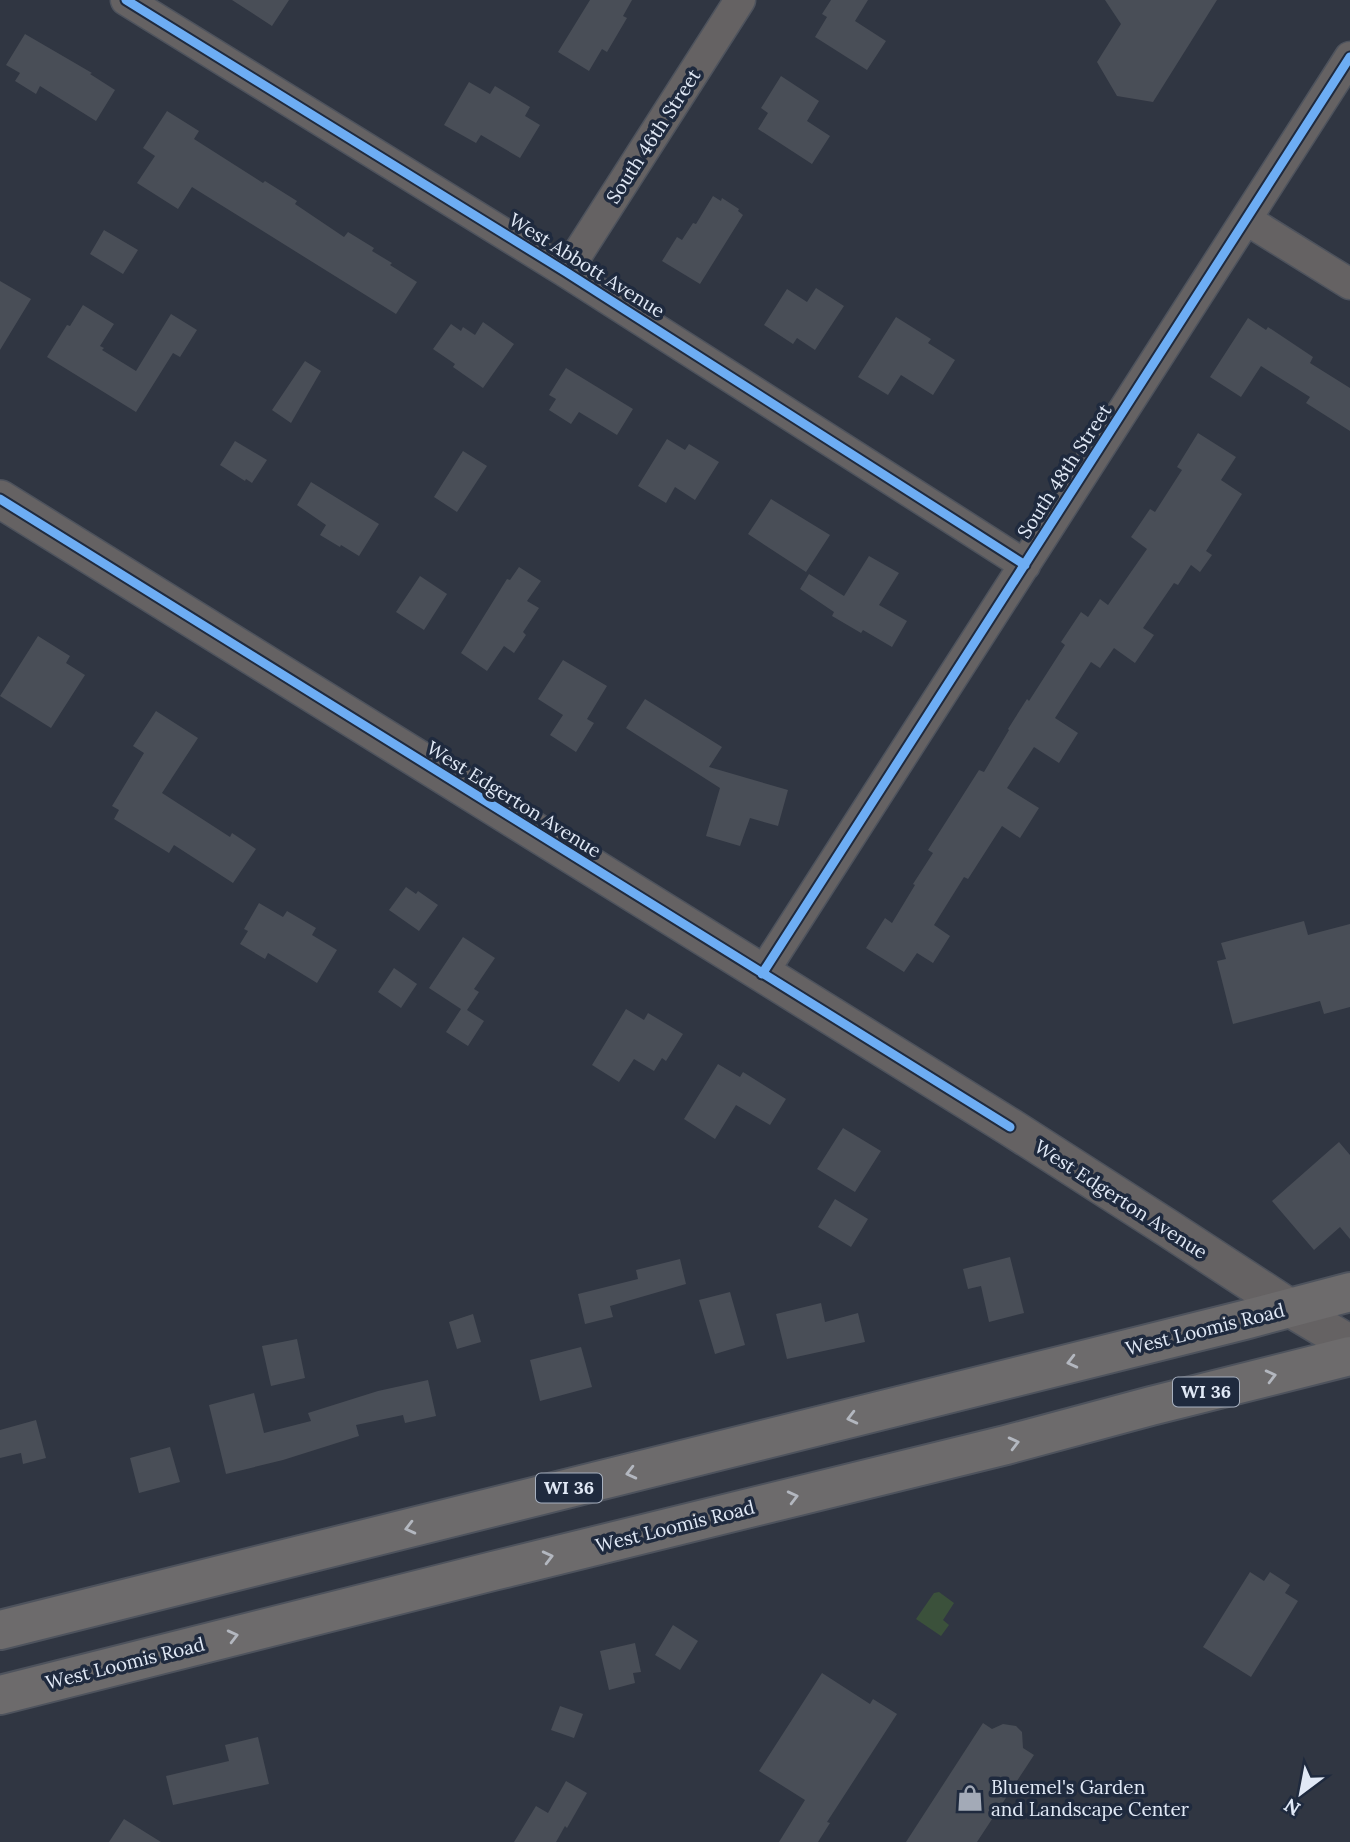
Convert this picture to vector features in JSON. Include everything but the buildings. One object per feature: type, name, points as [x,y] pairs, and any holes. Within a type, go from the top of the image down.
[{"type":"main road","name":"West Loomis Road","points":[[0,1630],[1350,1292]]},
{"type":"main road","points":[[1139,1346],[1151,1406]]},
{"type":"main road","name":"West Loomis Road","points":[[0,1695],[1006,1445],[1350,1356]]},
{"type":"main road","points":[[478,1511],[493,1571]]},
{"type":"street","name":"South 46th Street","points":[[566,272],[740,0]]},
{"type":"street","name":"West Abbott Avenue","points":[[138,3],[1025,565]]},
{"type":"street","name":"South 48th Street","points":[[762,974],[1350,57]]},
{"type":"street","points":[[1247,220],[1350,284]]},
{"type":"street","name":"West Edgerton Avenue","points":[[0,499],[1010,1127],[1350,1344]]},
{"type":"green space","points":[[939,1592],[954,1603],[943,1620],[949,1625],[941,1636],[916,1619],[934,1593]]},
{"type":"cycle path","points":[[126,0],[566,272],[1025,565]]},
{"type":"cycle path","points":[[762,974],[1350,57]]},
{"type":"cycle path","points":[[0,499],[1010,1127]]},
{"type":"place","name":"Bluemel's Garden and Landscape Center","points":[[970,1798]]}]
